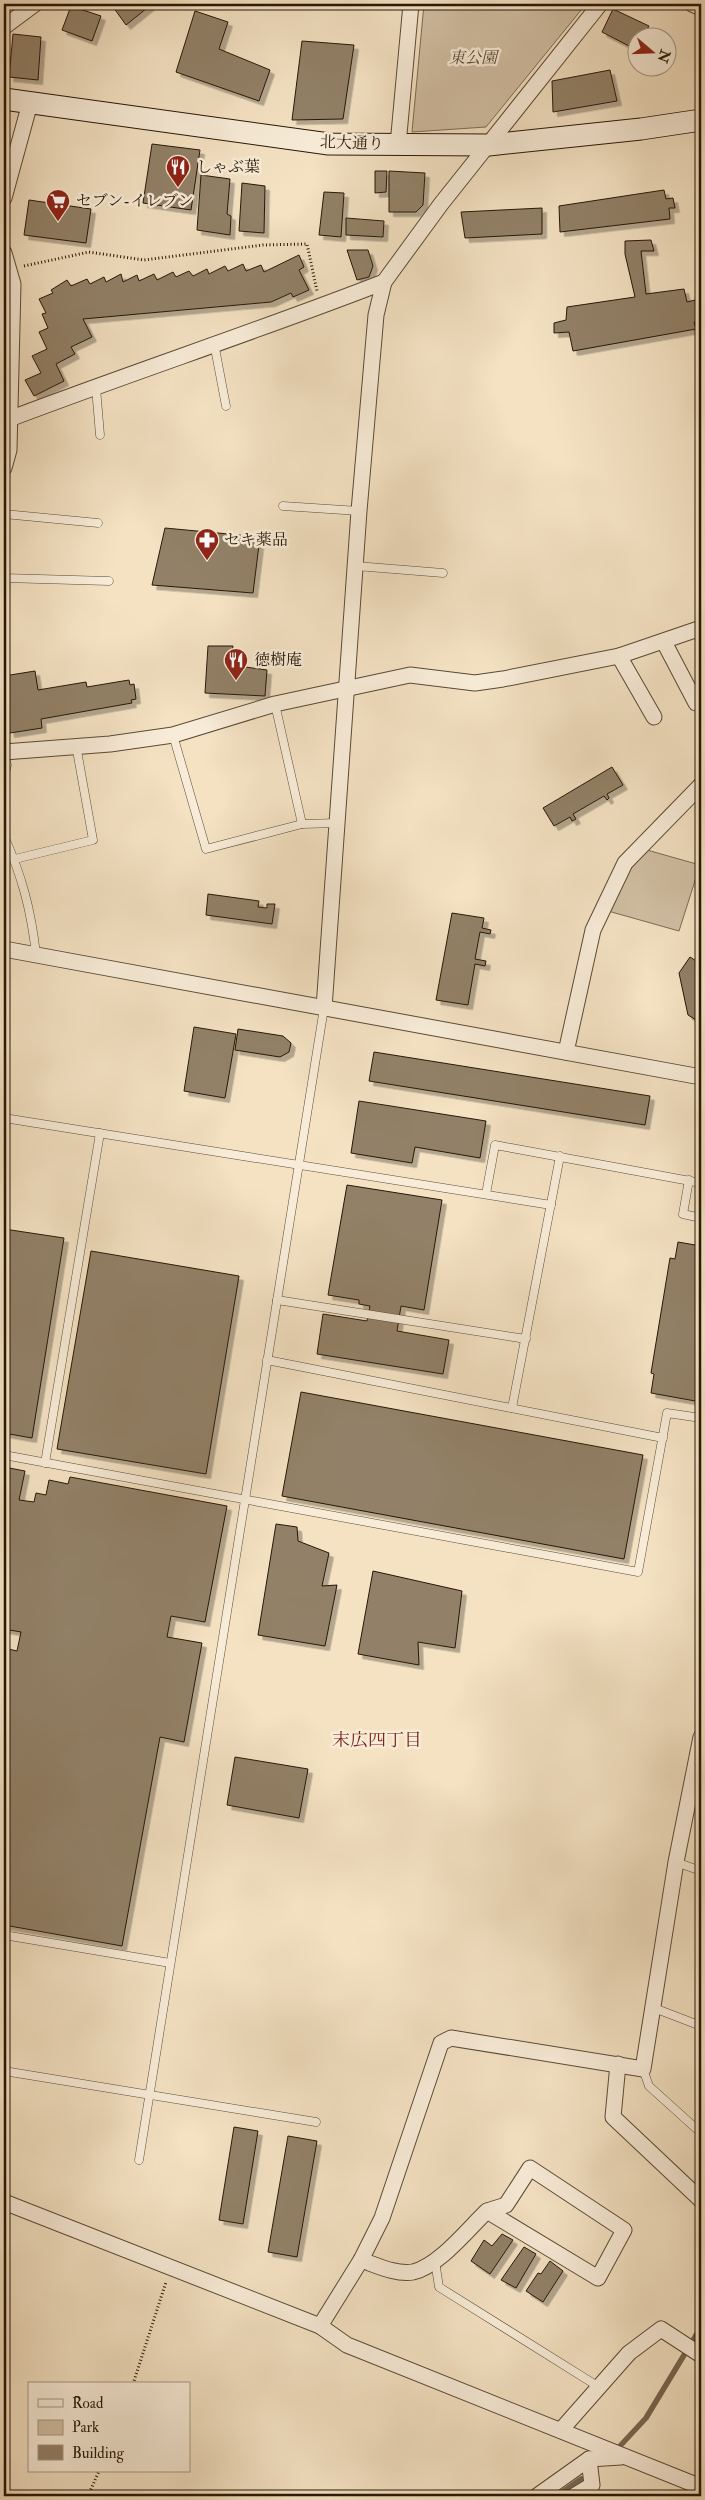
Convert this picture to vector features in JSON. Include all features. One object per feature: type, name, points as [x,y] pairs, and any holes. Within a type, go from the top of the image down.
[{"type":"street","points":[[4,27],[18,8],[35,4]]},
{"type":"street","points":[[398,145],[411,4]]},
{"type":"street","points":[[324,1008],[359,511],[376,315],[384,282],[441,204],[600,4]]},
{"type":"street","points":[[692,4],[701,8]]},
{"type":"street","name":"北大通り","points":[[4,99],[330,144],[489,145],[701,122]]},
{"type":"street","points":[[4,198],[30,103]]},
{"type":"street","points":[[4,253],[13,284],[7,419],[9,450],[4,468]]},
{"type":"street","points":[[7,419],[96,388],[214,343],[320,307],[384,282]]},
{"type":"street","points":[[4,754],[76,745],[110,744],[173,735],[275,704],[410,675],[476,683],[619,656],[701,628]]},
{"type":"street","points":[[664,642],[696,702]]},
{"type":"street","points":[[619,656],[654,717]]},
{"type":"street","points":[[566,1052],[593,930],[625,863],[701,785]]},
{"type":"street","points":[[4,948],[701,1077]]},
{"type":"street","points":[[320,2326],[360,2260],[382,2218],[441,2043],[451,2038],[644,2069],[676,1862],[699,1761],[701,1737]]},
{"type":"street","points":[[618,2064],[613,2117],[701,2200]]},
{"type":"street","points":[[360,2260],[396,2271],[413,2272],[435,2261],[487,2211],[506,2205],[530,2168],[624,2230],[598,2278],[487,2211]]},
{"type":"street","points":[[4,2202],[320,2326],[347,2345],[701,2487]]},
{"type":"street","points":[[561,2430],[629,2353],[661,2329],[700,2354]]},
{"type":"street","points":[[537,2496],[589,2459],[625,2456]]},
{"type":"street","points":[[574,2496],[592,2485],[589,2459]]},
{"type":"lane","points":[[214,343],[226,406]]},
{"type":"lane","points":[[96,388],[100,435]]},
{"type":"lane","points":[[283,506],[359,511]]},
{"type":"lane","points":[[4,514],[98,523]]},
{"type":"lane","points":[[356,566],[443,573]]},
{"type":"lane","points":[[4,578],[110,581]]},
{"type":"lane","points":[[275,704],[302,824]]},
{"type":"lane","points":[[173,735],[206,849],[302,824],[338,823]]},
{"type":"lane","points":[[15,859],[93,840],[76,745]]},
{"type":"lane","points":[[4,754],[7,765],[4,776]]},
{"type":"lane","points":[[4,836],[15,859],[31,911],[36,954]]},
{"type":"lane","points":[[139,2160],[324,1008]]},
{"type":"lane","points":[[4,1118],[551,1204]]},
{"type":"lane","points":[[45,1463],[100,1133]]},
{"type":"lane","points":[[486,1194],[496,1144],[701,1183]]},
{"type":"lane","points":[[512,1408],[560,1156]]},
{"type":"lane","points":[[689,1180],[683,1214],[701,1218]]},
{"type":"lane","points":[[277,1300],[526,1339]]},
{"type":"lane","points":[[267,1360],[662,1438]]},
{"type":"lane","points":[[4,1455],[638,1572],[667,1413],[701,1418]]},
{"type":"lane","points":[[676,1862],[701,1870]]},
{"type":"lane","points":[[4,1935],[170,1963]]},
{"type":"lane","points":[[654,2008],[701,2026]]},
{"type":"lane","points":[[644,2069],[649,2086],[701,2133]]},
{"type":"lane","points":[[4,2071],[316,2122]]},
{"type":"lane","points":[[435,2261],[439,2287],[599,2387]]},
{"type":"path","points":[[9,269],[89,252],[144,260],[263,245],[307,244],[320,307]]},
{"type":"path","points":[[134,2382],[171,2267]]},
{"type":"path","points":[[88,2496],[99,2472]]},
{"type":"green space","name":"東公園","points":[[424,4],[586,4],[486,127],[412,132]]},
{"type":"green space","points":[[647,850],[700,865],[679,931],[608,911],[632,864]]},
{"type":"building","points":[[111,4],[152,4],[126,25]]},
{"type":"building","points":[[71,6],[101,16],[92,41],[62,30]]},
{"type":"building","points":[[613,9],[649,26],[648,28],[628,28],[628,45],[602,32]]},
{"type":"building","points":[[195,11],[228,22],[219,49],[270,70],[259,101],[176,72]]},
{"type":"building","points":[[13,34],[41,37],[38,80],[9,77]]},
{"type":"building","points":[[302,41],[354,45],[343,119],[292,120]]},
{"type":"building","points":[[610,70],[617,101],[553,112],[552,81]]},
{"type":"building","points":[[152,144],[200,150],[191,210],[143,203]]},
{"type":"building","points":[[375,171],[387,171],[386,192],[375,193]]},
{"type":"building","points":[[389,171],[425,173],[423,205],[416,212],[389,212]]},
{"type":"building","points":[[201,175],[230,179],[227,214],[231,216],[230,235],[197,230]]},
{"type":"building","points":[[242,183],[265,186],[264,233],[239,231]]},
{"type":"building","points":[[664,190],[666,199],[673,198],[675,208],[669,208],[670,219],[560,232],[559,206]]},
{"type":"building","points":[[324,192],[344,193],[341,237],[319,235]]},
{"type":"building","name":"セブン-イレブン","points":[[29,200],[91,209],[86,243],[24,235]]},
{"type":"building","points":[[542,208],[542,234],[465,238],[461,212]]},
{"type":"building","points":[[346,218],[384,221],[383,237],[346,235]]},
{"type":"building","points":[[651,240],[654,251],[641,251],[646,294],[684,289],[687,302],[699,299],[701,322],[694,322],[696,329],[573,351],[569,332],[554,333],[554,323],[566,320],[567,307],[635,297],[625,254],[625,241]]},
{"type":"building","points":[[347,250],[368,250],[373,266],[369,277],[357,280]]},
{"type":"building","points":[[299,255],[304,267],[299,270],[309,290],[293,297],[291,293],[271,302],[83,319],[92,337],[71,347],[75,354],[56,364],[64,381],[34,396],[25,380],[41,373],[32,356],[47,349],[39,332],[48,328],[42,314],[46,313],[39,299],[53,293],[51,290],[67,280],[71,286],[87,279],[90,284],[104,277],[106,282],[121,274],[123,282],[137,275],[139,281],[154,274],[157,280],[173,272],[176,277],[189,271],[193,276],[207,269],[209,274],[225,266],[228,271],[243,264],[246,271],[261,265],[264,272]]},
{"type":"building","name":"セキ薬品","points":[[165,528],[260,537],[253,593],[152,585]]},
{"type":"building","name":"徳樹庵","points":[[208,646],[233,646],[231,665],[267,670],[265,696],[205,693]]},
{"type":"building","points":[[35,671],[38,690],[86,682],[87,687],[129,680],[130,685],[134,684],[136,699],[131,700],[132,703],[41,719],[42,728],[10,733],[4,696],[4,676]]},
{"type":"building","points":[[612,767],[623,785],[607,794],[609,798],[607,800],[604,796],[573,814],[576,819],[572,821],[570,817],[554,826],[543,808]]},
{"type":"building","points":[[208,894],[259,901],[258,907],[267,908],[267,904],[275,904],[272,924],[206,915]]},
{"type":"building","points":[[452,913],[484,918],[482,928],[491,930],[490,934],[480,932],[475,959],[486,961],[485,966],[475,964],[468,1005],[436,1000]]},
{"type":"building","points":[[690,957],[701,964],[701,1023],[688,1015],[679,973]]},
{"type":"building","points":[[194,1027],[236,1034],[225,1098],[184,1091]]},
{"type":"building","points":[[238,1029],[283,1036],[291,1043],[289,1052],[280,1057],[235,1050]]},
{"type":"building","points":[[374,1052],[650,1096],[645,1125],[369,1081]]},
{"type":"building","points":[[359,1101],[486,1121],[480,1158],[415,1147],[412,1163],[351,1153]]},
{"type":"building","points":[[347,1185],[442,1200],[424,1310],[401,1306],[397,1331],[449,1340],[443,1374],[317,1354],[323,1314],[367,1321],[370,1306],[359,1304],[359,1300],[328,1295]]},
{"type":"building","points":[[4,1229],[64,1238],[32,1438],[4,1433]]},
{"type":"building","points":[[678,1242],[701,1246],[701,1402],[651,1393],[654,1374],[651,1373],[670,1258],[675,1259]]},
{"type":"building","points":[[91,1251],[239,1276],[206,1474],[57,1449]]},
{"type":"building","points":[[301,1392],[643,1455],[624,1559],[282,1496]]},
{"type":"building","points":[[4,1467],[25,1471],[19,1500],[34,1502],[36,1493],[46,1495],[49,1480],[68,1484],[70,1477],[227,1506],[205,1622],[171,1616],[167,1637],[202,1643],[184,1742],[160,1737],[122,1946],[4,1925],[4,1648],[17,1651],[21,1632],[4,1629]]},
{"type":"building","points":[[276,1524],[297,1527],[298,1541],[329,1553],[322,1586],[337,1585],[325,1646],[258,1635]]},
{"type":"building","points":[[373,1571],[462,1591],[455,1648],[418,1642],[419,1665],[358,1654]]},
{"type":"building","points":[[235,1757],[308,1769],[299,1818],[227,1805]]},
{"type":"building","points":[[234,2127],[258,2131],[243,2224],[219,2220]]},
{"type":"building","points":[[288,2136],[317,2141],[297,2257],[268,2252]]},
{"type":"building","points":[[502,2234],[513,2240],[490,2274],[471,2261],[484,2240],[492,2246]]},
{"type":"building","points":[[524,2247],[536,2254],[516,2288],[501,2280]]},
{"type":"building","points":[[550,2261],[563,2271],[543,2302],[526,2291],[538,2273],[541,2274]]},
{"type":"waterway","points":[[620,2446],[646,2418],[701,2327]]},
{"type":"waterway","points":[[557,2496],[581,2479]]},
{"type":"place","name":"しゃぶ葉","points":[[178,188]]},
{"type":"place","name":"セブン-イレブン","points":[[58,222]]},
{"type":"place","name":"セキ薬品","points":[[207,561]]},
{"type":"place","name":"徳樹庵","points":[[236,681]]},
{"type":"district","name":"末広四丁目","points":[[377,1740]]}]
